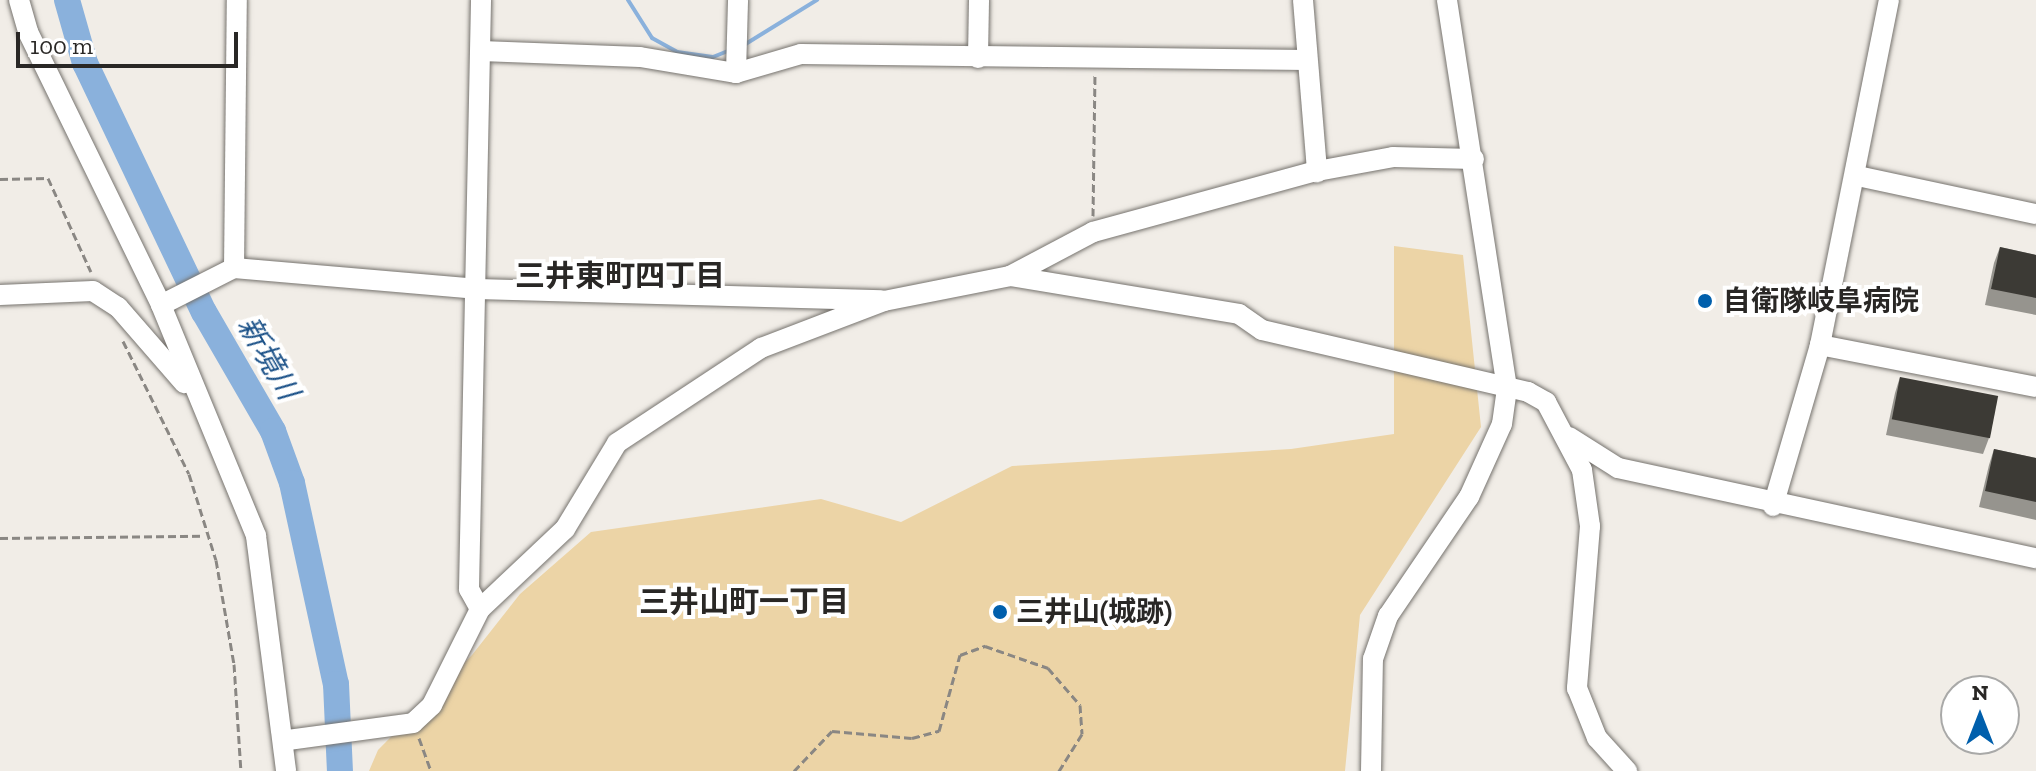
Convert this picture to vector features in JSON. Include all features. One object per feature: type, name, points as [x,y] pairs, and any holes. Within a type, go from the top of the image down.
[{"type":"street","points":[[19,0],[28,32],[165,302],[194,396],[256,536],[294,739],[286,771]]},
{"type":"street","points":[[230,270],[237,0]]},
{"type":"street","points":[[480,609],[469,589],[478,289],[481,0]]},
{"type":"street","points":[[736,73],[738,0]]},
{"type":"street","points":[[978,58],[979,0]]},
{"type":"street","points":[[1303,0],[1317,172]]},
{"type":"street","points":[[1371,771],[1373,659],[1388,616],[1469,497],[1502,424],[1507,388],[1447,0]]},
{"type":"street","points":[[1773,506],[1820,345],[1858,176],[1889,0]]},
{"type":"street","points":[[481,51],[640,57],[736,73],[801,54],[1306,60]]},
{"type":"street","points":[[294,739],[413,723],[432,705],[480,609],[565,529],[617,443],[651,417],[761,348],[884,301],[1010,276],[1093,232],[1317,172],[1393,157],[1474,159]]},
{"type":"street","points":[[1858,176],[2036,214]]},
{"type":"street","points":[[165,302],[230,270],[478,289],[884,301]]},
{"type":"street","points":[[1010,276],[1239,314],[1262,330],[1507,388],[1546,402],[1569,437],[1590,526],[1577,688],[1597,738],[1627,771]]},
{"type":"street","points":[[0,295],[93,291],[118,307],[194,396]]},
{"type":"street","points":[[1820,345],[2036,387]]},
{"type":"street","points":[[1569,437],[1618,468],[1773,506],[2036,558]]},
{"type":"path","points":[[1093,232],[1095,59]]},
{"type":"path","points":[[0,179],[48,178],[102,298]]},
{"type":"path","points":[[122,339],[189,474],[204,536],[216,560],[234,664],[241,771]]},
{"type":"path","points":[[0,538],[204,536]]},
{"type":"path","points":[[794,771],[832,731],[912,738],[939,731],[960,655],[985,646],[1048,668],[1080,705],[1082,734],[1059,771]]},
{"type":"path","points":[[413,723],[431,771]]},
{"type":"shaded area","points":[[1394,246],[1463,255],[1481,427],[1360,615],[1345,771],[369,771],[378,750],[472,655],[520,594],[591,532],[821,499],[901,522],[1012,466],[1291,449],[1394,434]]},
{"type":"building","points":[[2000,247],[2036,255],[2036,298],[1991,289]]},
{"type":"building","points":[[1900,377],[1998,396],[1990,438],[1892,419]]},
{"type":"building","points":[[1994,449],[2036,458],[2036,502],[1985,491]]},
{"type":"waterway","name":"新境川","points":[[67,0],[85,63],[204,312],[273,431],[292,483],[336,684],[340,771]]},
{"type":"waterway","points":[[628,0],[652,38],[677,52],[713,57],[728,51]]},
{"type":"waterway","points":[[744,45],[817,0]]},
{"type":"place","name":"自衛隊岐阜病院","points":[[1705,301]]},
{"type":"place","name":"三井山(城跡)","points":[[1000,612]]},
{"type":"district","name":"三井東町四丁目","points":[[620,276]]},
{"type":"district","name":"三井山町一丁目","points":[[744,602]]}]
